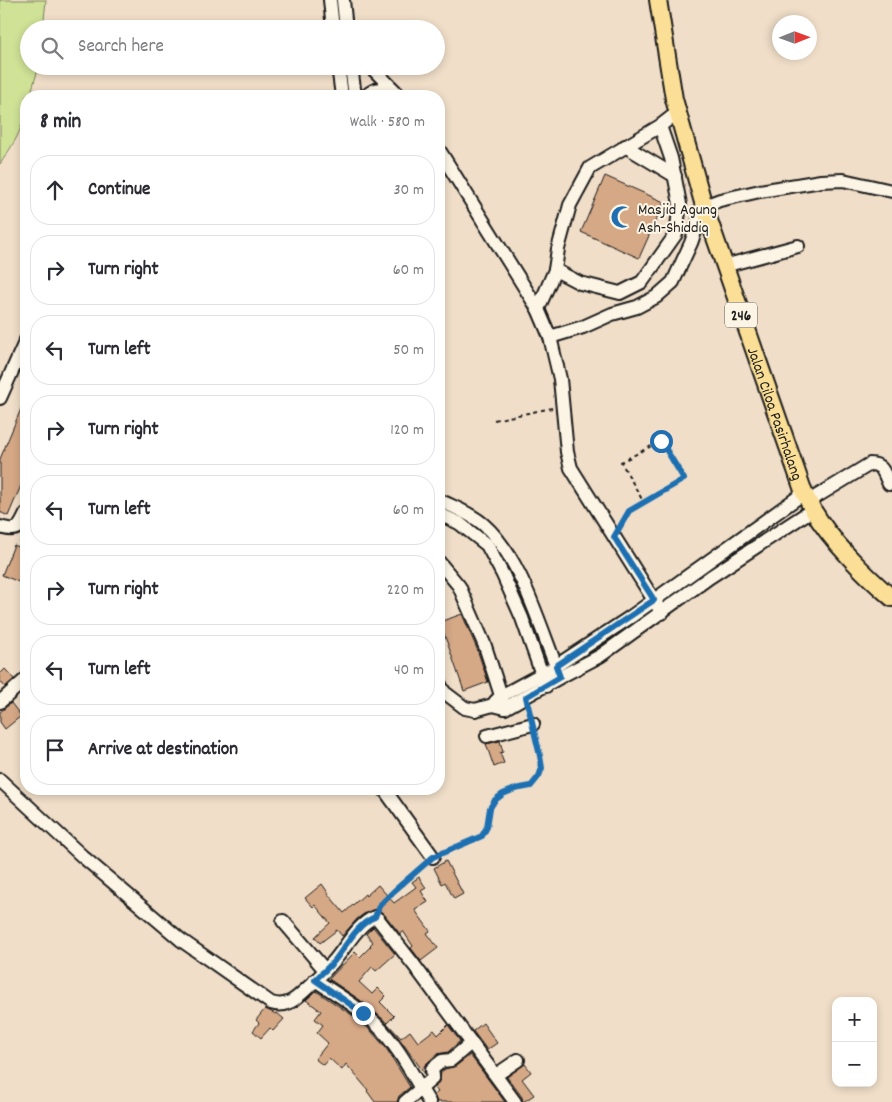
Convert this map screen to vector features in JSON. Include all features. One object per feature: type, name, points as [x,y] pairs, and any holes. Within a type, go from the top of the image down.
[{"type":"main road","name":"Jalan Ciloa Pasirhalang","points":[[658,0],[678,112],[704,206],[809,501],[825,528],[860,569],[892,598]]},
{"type":"street","points":[[330,0],[332,20]]},
{"type":"street","points":[[343,0],[345,20]]},
{"type":"street","points":[[339,75],[341,90]]},
{"type":"street","points":[[352,75],[355,90]]},
{"type":"street","points":[[379,75],[394,90]]},
{"type":"street","points":[[538,309],[555,270],[558,249],[570,205],[590,168],[660,126],[678,112]]},
{"type":"street","points":[[555,270],[580,283],[620,293],[642,282],[676,234],[680,204],[671,158],[660,126]]},
{"type":"street","points":[[625,146],[675,176]]},
{"type":"street","points":[[445,160],[538,309],[550,337],[560,379],[567,452],[571,468],[662,613]]},
{"type":"street","points":[[550,337],[583,327],[612,314],[637,307],[656,297],[673,282],[691,243],[704,206],[720,200],[760,191],[843,180],[892,191]]},
{"type":"street","points":[[724,266],[798,246]]},
{"type":"street","points":[[612,314],[620,293]]},
{"type":"street","points":[[0,398],[20,363]]},
{"type":"street","points":[[445,693],[465,708],[475,710],[546,686],[558,672],[654,600],[870,464],[876,464],[881,467],[889,484]]},
{"type":"street","points":[[500,703],[542,673],[558,672],[600,656],[662,613],[809,501]]},
{"type":"street","points":[[445,503],[482,523],[499,540],[518,573],[558,672]]},
{"type":"street","points":[[445,517],[459,523],[487,545],[504,575],[522,618],[546,686]]},
{"type":"street","points":[[0,527],[20,532]]},
{"type":"street","points":[[445,573],[459,586],[463,594],[484,646],[500,703]]},
{"type":"street","points":[[0,702],[20,684]]},
{"type":"street","points":[[487,736],[533,724]]},
{"type":"street","points":[[0,780],[82,856],[180,940],[271,1003],[278,1005],[290,1002],[333,962],[354,934],[371,918],[375,917],[414,965],[515,1102]]},
{"type":"street","points":[[388,795],[433,857]]},
{"type":"street","points":[[283,921],[325,970]]},
{"type":"street","points":[[315,980],[378,1026],[398,1052],[429,1102]]},
{"type":"street","points":[[405,1102],[433,1076],[432,1069],[442,1061],[451,1060],[471,1043]]},
{"type":"street","points":[[496,1075],[518,1060]]},
{"type":"path","points":[[494,420],[562,406]]},
{"type":"path","points":[[614,537],[629,511],[644,503],[684,479],[661,441],[621,462],[644,503]]},
{"type":"path","points":[[375,917],[379,906],[433,857],[482,836],[487,827],[490,808],[495,800],[515,789],[531,786],[539,776],[542,768],[533,724]]},
{"type":"green space","points":[[0,0],[46,0],[44,20],[20,20],[20,75],[36,75],[32,90],[20,90],[20,129],[0,164]]},
{"type":"building","name":"Masjid Agung Ash-Shiddiq","points":[[605,176],[664,202],[639,258],[581,232]]},
{"type":"building","points":[[20,411],[20,488],[8,516],[0,512],[0,459]]},
{"type":"building","points":[[14,545],[20,548],[20,582],[2,575]]},
{"type":"building","points":[[462,614],[477,649],[488,682],[464,691],[445,636],[445,620]]},
{"type":"building","points":[[5,669],[14,679],[5,687],[0,681],[0,674]]},
{"type":"building","points":[[11,703],[20,717],[5,729],[0,722],[0,712]]},
{"type":"building","points":[[500,741],[503,752],[500,753],[504,763],[494,767],[486,744]]},
{"type":"building","points":[[446,861],[463,894],[454,899],[445,882],[442,884],[434,868]]},
{"type":"building","points":[[419,877],[426,888],[421,891],[428,902],[415,910],[430,931],[427,933],[438,948],[421,961],[411,948],[413,946],[403,931],[400,934],[384,914],[376,909],[365,913],[357,919],[342,936],[337,930],[320,943],[315,937],[330,923],[315,905],[313,907],[305,898],[322,884],[344,913],[378,885],[394,903],[416,887],[412,882]]},
{"type":"building","points":[[373,927],[395,954],[376,971],[372,967],[359,982],[372,994],[378,988],[386,996],[380,1002],[394,1016],[387,1023],[401,1038],[410,1031],[418,1042],[434,1030],[438,1035],[448,1025],[460,1041],[448,1052],[437,1054],[427,1063],[424,1066],[425,1074],[383,1019],[360,1000],[329,979],[355,952],[360,957],[371,946],[373,942],[366,934]]},
{"type":"building","points":[[316,991],[358,1019],[386,1048],[410,1087],[399,1096],[397,1102],[375,1102],[368,1090],[346,1064],[342,1070],[329,1058],[323,1065],[315,1059],[328,1043],[317,1033],[323,1025],[315,1019],[321,1011],[306,1000]]},
{"type":"building","points":[[265,1009],[277,1013],[284,1019],[273,1031],[270,1028],[261,1038],[253,1031],[259,1023],[256,1020]]},
{"type":"building","points":[[483,1023],[497,1043],[487,1050],[473,1031]]},
{"type":"building","points":[[470,1055],[505,1102],[437,1102],[434,1095],[438,1092],[435,1088],[440,1080],[441,1072],[456,1066]]},
{"type":"building","points":[[525,1064],[531,1072],[522,1079],[534,1095],[523,1102],[522,1097],[507,1077]]},
{"type":"place","name":"Masjid Agung Ash-Shiddiq","points":[[622,217]]},
{"type":"route","points":[[363,1013],[315,980],[333,962],[354,934],[371,918],[375,917],[379,906],[433,857],[482,836],[487,827],[490,808],[495,800],[515,789],[531,786],[539,776],[542,768],[526,697],[560,677],[556,666],[654,600],[614,537],[629,511],[684,479],[661,441]]}]
